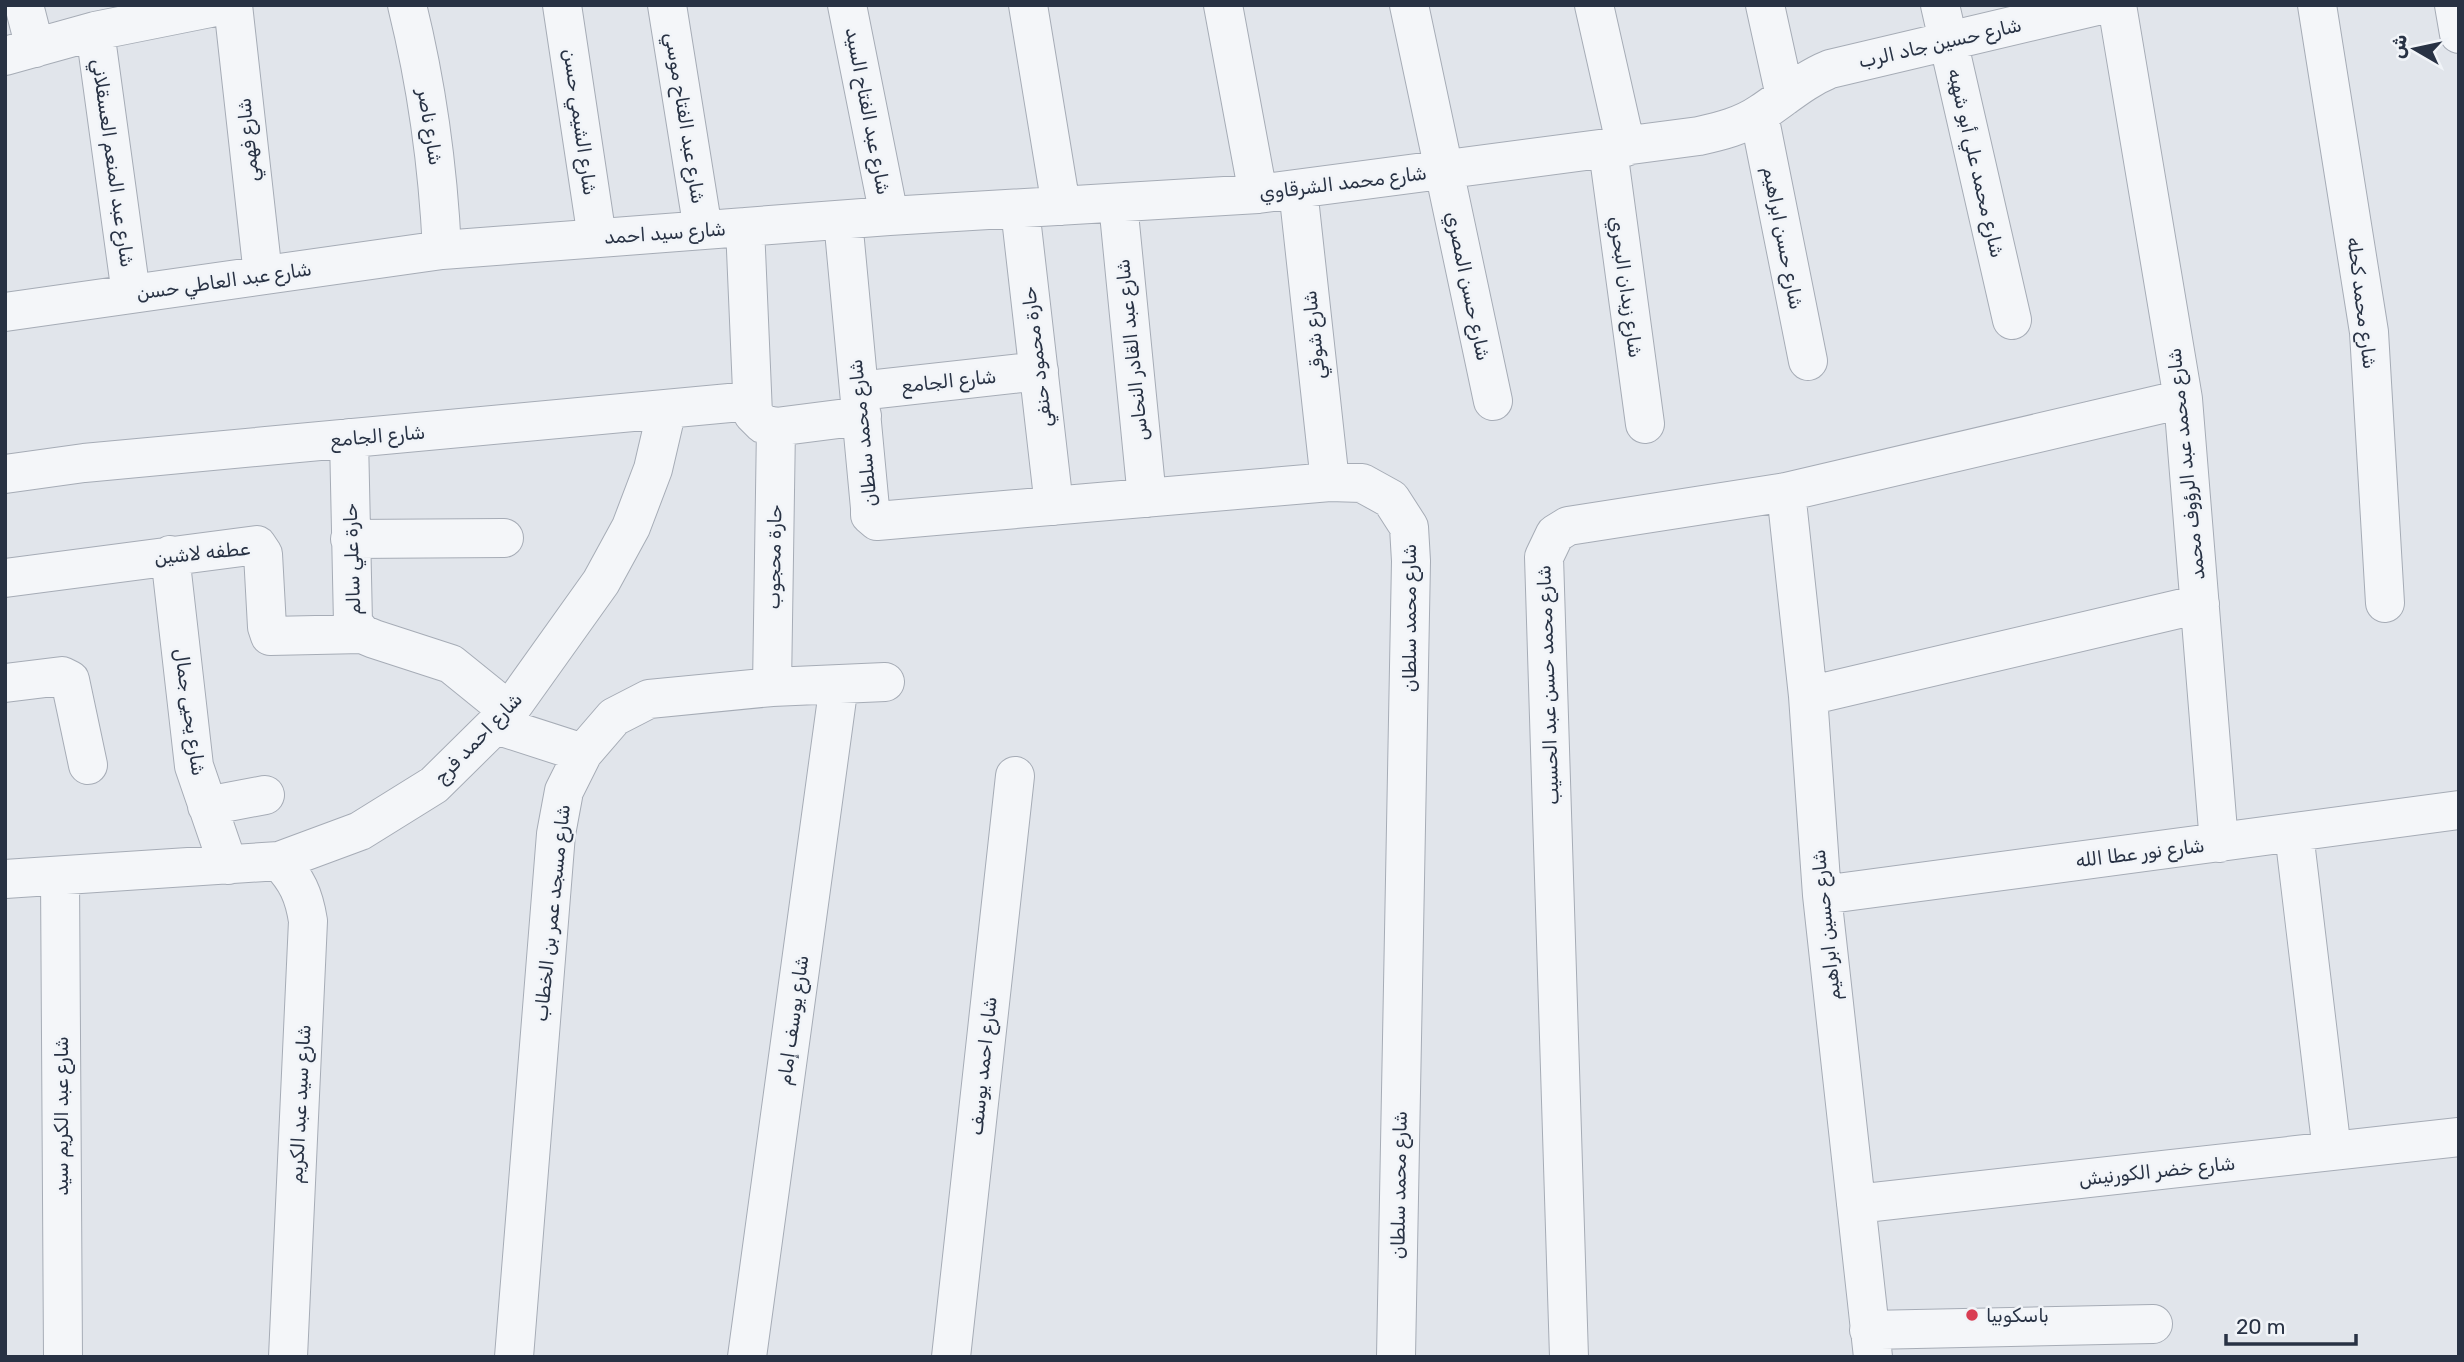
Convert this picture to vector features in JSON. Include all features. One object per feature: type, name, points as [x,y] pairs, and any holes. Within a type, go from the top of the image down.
[{"type":"street","points":[[24,5],[20,52],[95,32],[217,6]]},
{"type":"street","name":"شارع ناصر","points":[[407,5],[430,115],[439,182],[442,250]]},
{"type":"street","name":"شارع الشيمي حسن","points":[[562,5],[597,238]]},
{"type":"street","name":"شارع عبد الفتاح موسي","points":[[667,5],[703,230]]},
{"type":"street","name":"شارع عبد الفتاح السيد","points":[[846,5],[889,216]]},
{"type":"street","points":[[1027,5],[1061,206]]},
{"type":"street","points":[[1223,5],[1258,194]]},
{"type":"street","name":"شارع حسن المصري","points":[[1409,5],[1493,401]]},
{"type":"street","name":"شارع زيدان البحري","points":[[1594,5],[1617,148],[1645,424]]},
{"type":"street","name":"شارع حسن ابراهيم","points":[[1765,5],[1772,105],[1808,361]]},
{"type":"street","name":"شارع محمد علي أبو شهبه","points":[[1940,5],[2012,320]]},
{"type":"street","name":"شارع حسين جاد الرب","points":[[1772,105],[1805,79],[1830,69],[2101,5]]},
{"type":"street","name":"شارع محمد عبد الرؤوف محمد","points":[[2117,5],[2183,399],[2219,843]]},
{"type":"street","name":"شارع محمد كحله","points":[[2317,5],[2369,332],[2385,603]]},
{"type":"street","points":[[2454,5],[2459,34]]},
{"type":"street","name":"شارع فهمي","points":[[217,6],[263,275]]},
{"type":"street","name":"شارع عبد المنعم العسقلاني","points":[[95,32],[131,294]]},
{"type":"street","name":"شارع محمد الشرقاوي","points":[[889,216],[1258,194],[1444,171],[1720,131],[1772,105]]},
{"type":"street","name":"شارع شوقي","points":[[1298,189],[1330,482]]},
{"type":"street","name":"شارع عبد القادر النحاس","points":[[1118,203],[1147,498]]},
{"type":"street","name":"حارة محمود حنفي","points":[[1020,209],[1054,506]]},
{"type":"street","name":"شارع سيد احمد","points":[[442,250],[889,216]]},
{"type":"street","name":"شارع محمد سلطان","points":[[844,220],[870,515],[877,521],[1330,482],[1363,483],[1391,499],[1409,527],[1411,561],[1396,1357]]},
{"type":"street","name":"حارة محجوب","points":[[745,227],[764,414],[772,687]]},
{"type":"street","name":"شارع عبد العاطي حسن","points":[[5,312],[442,250]]},
{"type":"street","name":"شارع الجامع","points":[[5,474],[84,463],[667,409],[764,414],[860,403],[1039,371]]},
{"type":"street","name":"شارع محمد حسن عبد الحسيب","points":[[1569,1357],[1544,557],[1555,534],[1568,526],[1786,492],[2183,399]]},
{"type":"street","name":"شارع احمد فرج","points":[[5,879],[279,860],[360,831],[434,785],[502,718],[601,582],[631,527],[653,469],[667,409]]},
{"type":"street","name":"حارة علي سالم","points":[[349,438],[351,609],[354,623],[362,634],[451,664],[502,718]]},
{"type":"street","name":"شارع حسين ابراهيم","points":[[1786,492],[1808,696],[1822,895],[1871,1344]]},
{"type":"street","points":[[350,539],[504,538]]},
{"type":"street","name":"عطفه لاشين","points":[[5,578],[257,545],[263,554],[267,627],[270,636],[362,634]]},
{"type":"street","name":"شارع يحيى جمال","points":[[170,555],[194,766],[228,864]]},
{"type":"street","points":[[1808,696],[2200,604]]},
{"type":"street","points":[[5,683],[62,676],[70,680],[88,765]]},
{"type":"street","name":"شارع مسجد عمر بن الخطاب","points":[[514,1357],[556,834],[564,791],[583,752],[614,717],[649,699],[772,687],[885,682]]},
{"type":"street","name":"شارع يوسف إمام","points":[[747,1357],[839,684]]},
{"type":"street","points":[[502,718],[583,752]]},
{"type":"street","name":"شارع احمد يوسف","points":[[951,1357],[1015,776]]},
{"type":"street","points":[[207,806],[265,795]]},
{"type":"street","name":"شارع نور عطا الله","points":[[1822,895],[2459,810]]},
{"type":"street","points":[[2294,833],[2332,1151]]},
{"type":"street","name":"شارع سيد عبد الكريم","points":[[279,860],[300,888],[308,920],[288,1357]]},
{"type":"street","name":"شارع عبد الكريم سيد","points":[[60,876],[63,1357]]},
{"type":"street","name":"شارع خضر الكورنيش","points":[[1856,1204],[2459,1137]]},
{"type":"street","points":[[1871,1344],[2153,1324]]},
{"type":"place","name":"باسكوبيا","points":[[1972,1315]]}]
